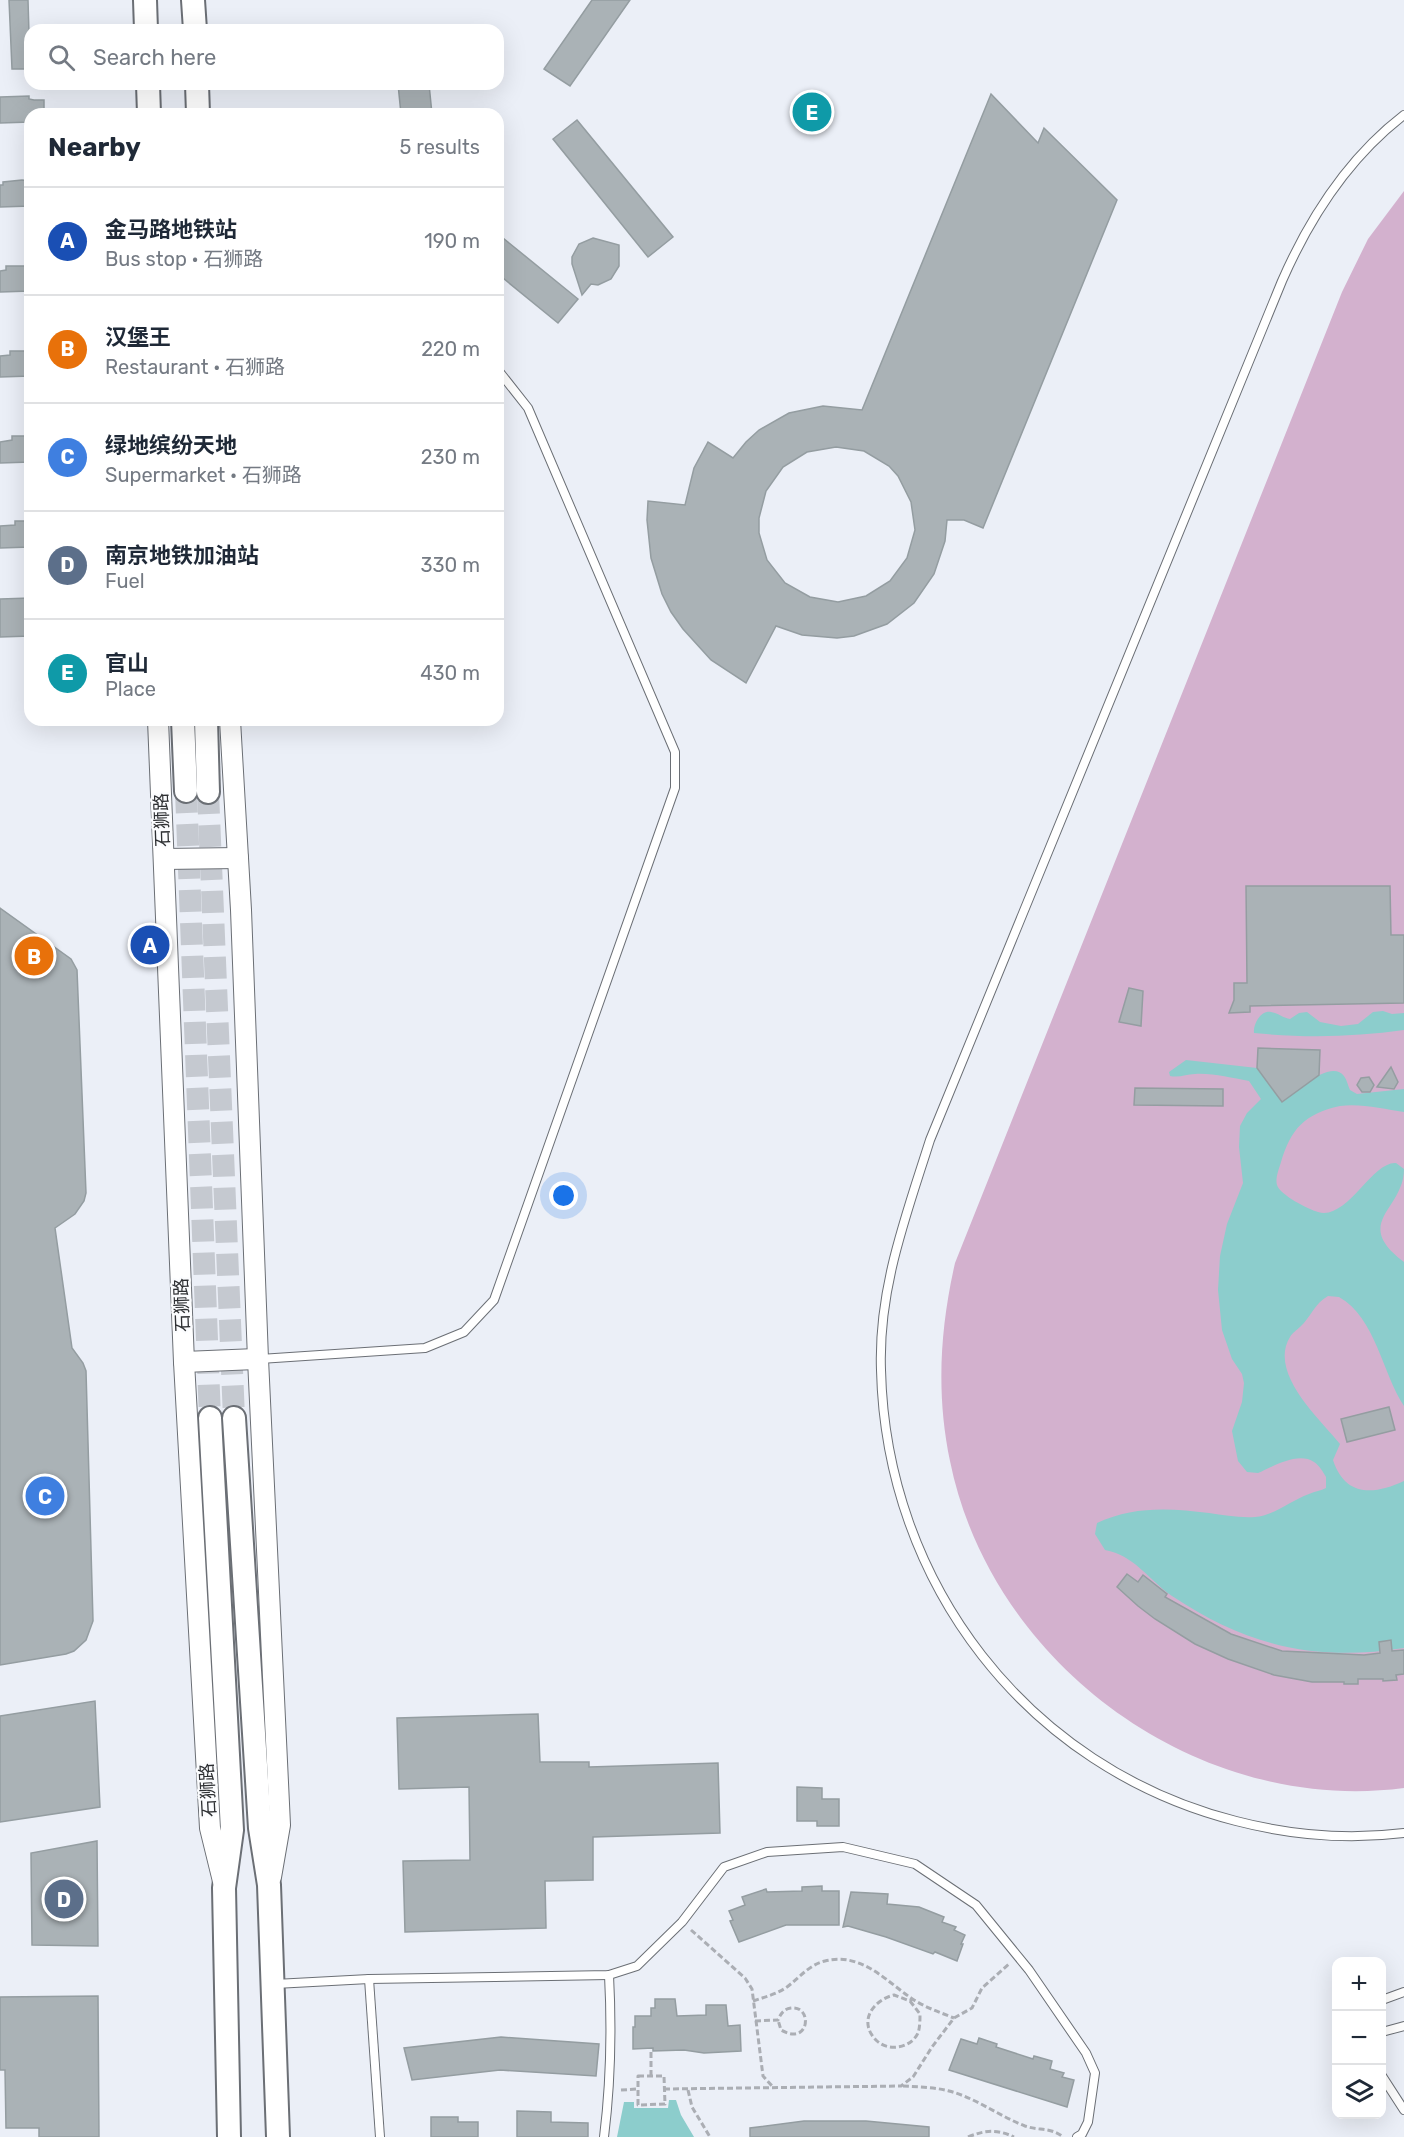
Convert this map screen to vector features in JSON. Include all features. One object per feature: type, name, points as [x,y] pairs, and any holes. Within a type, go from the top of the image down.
[{"type":"main road","points":[[145,0],[146,24]]},
{"type":"main road","points":[[193,0],[195,24]]},
{"type":"main road","points":[[148,90],[149,108]]},
{"type":"main road","points":[[197,90],[198,108]]},
{"type":"main road","name":"石狮路","points":[[184,726],[197,792],[205,726]]},
{"type":"main road","name":"石狮路","points":[[210,1418],[232,1830],[224,1888],[229,2137]]},
{"type":"main road","points":[[234,1418],[260,1828],[269,1885],[278,2137]]},
{"type":"street","name":"石狮路","points":[[158,726],[184,1362],[210,1828],[224,1888]]},
{"type":"street","points":[[230,726],[280,1825],[269,1885]]},
{"type":"street","points":[[164,859],[238,858]]},
{"type":"street","points":[[184,1362],[258,1359]]},
{"type":"lane","points":[[1404,115],[1372,143],[1329,194],[1301,241],[1282,281],[930,1140],[892,1263],[884,1309],[880,1368],[886,1438],[893,1473],[902,1507],[924,1562],[945,1603],[964,1633],[1009,1688],[1034,1713],[1071,1743],[1120,1775],[1152,1791],[1218,1816],[1287,1832],[1357,1836],[1404,1833]]},
{"type":"lane","points":[[258,1359],[425,1348],[464,1332],[494,1300],[675,788],[675,752],[528,408],[504,378]]},
{"type":"lane","points":[[273,1984],[369,1979],[609,1975],[637,1966],[682,1922],[724,1868],[767,1852],[843,1847],[915,1864],[976,1905],[1018,1956],[1086,2054],[1095,2073],[1088,2122],[1082,2134],[1077,2137]]},
{"type":"lane","points":[[604,2137],[610,2090],[612,2035],[609,1975]]},
{"type":"lane","points":[[369,1979],[380,2137]]},
{"type":"lane","points":[[1386,1999],[1404,1992]]},
{"type":"lane","points":[[1386,2031],[1404,2026]]},
{"type":"lane","points":[[1386,2082],[1404,2110]]},
{"type":"path","points":[[682,1922],[745,1978],[752,1989],[764,2076],[773,2087]]},
{"type":"path","points":[[901,2086],[913,2077],[954,2018],[972,2008],[982,1988],[1018,1956]]},
{"type":"path","points":[[753,2001],[774,1995],[788,1986],[807,1968],[826,1960],[851,1959],[874,1969],[911,2000],[920,2014],[918,2033],[913,2039],[897,2047],[886,2046],[878,2041],[869,2026],[869,2018],[877,2002],[894,1995],[911,2000],[954,2018]]},
{"type":"path","points":[[788,2008],[796,2008],[803,2013],[806,2020],[805,2028],[799,2034],[789,2035],[781,2030],[778,2020],[781,2013],[788,2008]]},
{"type":"path","points":[[755,2020],[778,2020]]},
{"type":"path","points":[[651,2049],[651,2076]]},
{"type":"path","points":[[638,2076],[664,2076],[665,2104],[638,2105],[638,2089],[638,2076]]},
{"type":"path","points":[[664,2089],[901,2086],[949,2091],[975,2101],[1013,2121],[1028,2127],[1055,2130],[1063,2137]]},
{"type":"path","points":[[610,2090],[638,2089]]},
{"type":"path","points":[[688,2090],[692,2107],[710,2137]]},
{"type":"path","points":[[968,2137],[985,2131],[998,2130],[1014,2137]]},
{"type":"shaded area","points":[[1404,191],[1404,1788],[1327,1790],[1252,1777],[1180,1750],[1115,1711],[1057,1661],[1009,1602],[973,1534],[950,1461],[946,1436],[941,1386],[943,1337],[955,1263],[1342,292],[1368,239]]},
{"type":"shaded area","points":[[1383,1011],[1392,1014],[1404,1013],[1404,1030],[1329,1036],[1254,1033],[1258,1019],[1267,1012],[1290,1019],[1299,1013],[1307,1012],[1320,1022],[1341,1026],[1358,1024],[1373,1012]]},
{"type":"shaded area","points":[[1186,1060],[1257,1068],[1282,1101],[1303,1085],[1331,1071],[1344,1076],[1350,1090],[1357,1094],[1404,1089],[1404,1112],[1348,1105],[1328,1109],[1308,1119],[1289,1140],[1276,1179],[1279,1189],[1295,1201],[1318,1212],[1329,1212],[1349,1200],[1387,1165],[1396,1163],[1404,1169],[1402,1183],[1381,1226],[1382,1236],[1389,1248],[1404,1262],[1404,1406],[1362,1318],[1352,1306],[1339,1297],[1328,1296],[1319,1303],[1304,1323],[1291,1335],[1285,1351],[1286,1365],[1299,1395],[1340,1444],[1333,1460],[1345,1481],[1362,1490],[1372,1490],[1393,1486],[1404,1481],[1404,1648],[1341,1653],[1283,1646],[1255,1638],[1200,1613],[1172,1596],[1133,1563],[1105,1550],[1095,1534],[1097,1523],[1111,1517],[1138,1511],[1166,1509],[1243,1517],[1262,1516],[1326,1488],[1324,1473],[1316,1463],[1308,1459],[1285,1461],[1258,1473],[1247,1472],[1238,1461],[1232,1431],[1242,1402],[1244,1383],[1242,1374],[1232,1359],[1222,1330],[1218,1290],[1220,1256],[1227,1224],[1243,1183],[1239,1147],[1240,1126],[1247,1113],[1261,1099],[1249,1081],[1208,1074],[1170,1076],[1169,1072]]},
{"type":"shaded area","points":[[669,2100],[676,2100],[681,2115],[694,2137],[617,2137],[624,2102],[634,2102],[634,2108],[668,2108]]},
{"type":"building","points":[[9,0],[28,0],[29,24],[24,24],[24,69],[12,69]]},
{"type":"building","points":[[592,0],[630,0],[570,86],[544,69]]},
{"type":"building","points":[[399,90],[430,90],[431,108],[400,108]]},
{"type":"building","points":[[991,94],[1038,143],[1044,128],[1117,200],[983,528],[964,520],[947,520],[945,541],[934,574],[914,603],[887,624],[854,636],[837,638],[802,635],[776,626],[746,683],[711,660],[671,612],[662,594],[651,558],[647,520],[648,501],[685,505],[694,468],[708,442],[733,458],[759,430],[789,413],[823,406],[862,410]],"holes":[[[836,447],[864,451],[889,466],[898,476],[911,502],[915,530],[907,558],[890,581],[866,596],[838,602],[810,597],[785,583],[767,560],[759,533],[759,518],[766,491],[783,467],[807,452]]]},
{"type":"building","points":[[29,96],[29,99],[44,100],[44,108],[24,108],[24,122],[0,123],[0,97]]},
{"type":"building","points":[[577,120],[673,237],[648,257],[553,139]]},
{"type":"building","points":[[24,180],[24,206],[0,207],[0,185],[3,185],[3,182]]},
{"type":"building","points":[[593,238],[619,245],[619,266],[611,279],[598,285],[591,284],[582,295],[572,257],[579,244]]},
{"type":"building","points":[[504,239],[578,299],[558,323],[504,279]]},
{"type":"building","points":[[6,266],[24,266],[24,291],[0,292],[0,271],[6,270]]},
{"type":"building","points":[[10,351],[24,351],[24,376],[0,377],[0,356],[10,355]]},
{"type":"building","points":[[12,436],[24,436],[24,462],[0,463],[0,442],[12,440]]},
{"type":"building","points":[[15,521],[24,521],[24,547],[0,548],[0,526],[15,525]]},
{"type":"building","points":[[24,598],[24,636],[0,637],[0,599]]},
{"type":"building","points":[[1246,886],[1390,886],[1391,935],[1404,935],[1404,1003],[1250,1006],[1250,1012],[1229,1013],[1234,1000],[1234,983],[1247,983]]},
{"type":"building","points":[[0,908],[71,959],[77,970],[86,1193],[84,1201],[75,1214],[55,1228],[72,1348],[86,1371],[93,1621],[86,1640],[74,1651],[0,1665]]},
{"type":"building","points":[[1129,988],[1143,991],[1141,1026],[1119,1022]]},
{"type":"building","points":[[1258,1048],[1320,1050],[1319,1075],[1282,1102],[1257,1068]]},
{"type":"building","points":[[1391,1067],[1398,1082],[1394,1089],[1377,1087]]},
{"type":"building","points":[[1369,1077],[1374,1085],[1370,1092],[1362,1092],[1357,1085],[1361,1078]]},
{"type":"building","points":[[1135,1088],[1223,1089],[1223,1106],[1134,1105]]},
{"type":"building","points":[[1389,1407],[1395,1430],[1347,1442],[1341,1419]]},
{"type":"building","points":[[1127,1574],[1138,1582],[1143,1575],[1167,1594],[1165,1597],[1231,1634],[1282,1651],[1364,1655],[1380,1653],[1379,1642],[1391,1640],[1392,1651],[1404,1650],[1404,1674],[1396,1675],[1397,1680],[1358,1679],[1358,1684],[1312,1682],[1274,1675],[1228,1659],[1195,1644],[1138,1606],[1117,1587]]},
{"type":"building","points":[[95,1701],[100,1807],[0,1822],[0,1716]]},
{"type":"building","points":[[538,1714],[540,1762],[589,1762],[589,1767],[718,1763],[720,1833],[593,1837],[593,1880],[545,1881],[546,1928],[405,1932],[403,1861],[470,1860],[469,1787],[399,1789],[397,1718]]},
{"type":"building","points":[[797,1787],[822,1788],[822,1799],[839,1799],[839,1826],[817,1826],[817,1821],[797,1821]]},
{"type":"building","points":[[97,1841],[98,1946],[32,1945],[31,1853]]},
{"type":"building","points":[[822,1886],[822,1891],[839,1891],[839,1925],[786,1925],[739,1942],[730,1921],[733,1920],[729,1911],[745,1905],[742,1897],[766,1889],[767,1892],[802,1891],[802,1887]]},
{"type":"building","points":[[851,1892],[888,1894],[887,1904],[919,1907],[944,1917],[942,1922],[956,1927],[954,1930],[965,1935],[957,1961],[886,1937],[848,1926],[843,1927]]},
{"type":"building","points":[[98,1996],[99,2137],[39,2137],[39,2128],[6,2128],[5,2070],[0,2070],[0,1997]]},
{"type":"building","points":[[655,1999],[675,1999],[677,2016],[706,2015],[706,2005],[726,2005],[728,2026],[740,2025],[741,2051],[704,2053],[684,2050],[653,2051],[653,2048],[633,2049],[635,2016],[651,2016],[651,2008],[655,2008]]},
{"type":"building","points":[[501,2037],[599,2044],[596,2076],[500,2070],[412,2080],[404,2048]]},
{"type":"building","points":[[979,2038],[997,2044],[996,2047],[1033,2059],[1034,2056],[1052,2061],[1050,2069],[1064,2073],[1062,2077],[1074,2080],[1067,2107],[949,2070],[961,2039],[977,2044]]},
{"type":"building","points":[[517,2111],[551,2112],[551,2122],[588,2123],[588,2137],[517,2137]]},
{"type":"building","points":[[431,2117],[458,2117],[458,2122],[478,2122],[478,2137],[431,2137]]},
{"type":"building","points":[[804,2121],[866,2121],[929,2127],[929,2137],[750,2137],[750,2128]]},
{"type":"tunnel","points":[[186,791],[210,1418]]},
{"type":"tunnel","points":[[208,792],[234,1418]]},
{"type":"place","name":"官山","points":[[812,112]]},
{"type":"place","name":"金马路地铁站","points":[[150,945]]},
{"type":"place","name":"汉堡王","points":[[34,956]]},
{"type":"place","name":"绿地缤纷天地","points":[[45,1496]]},
{"type":"place","name":"南京地铁加油站","points":[[64,1899]]}]
